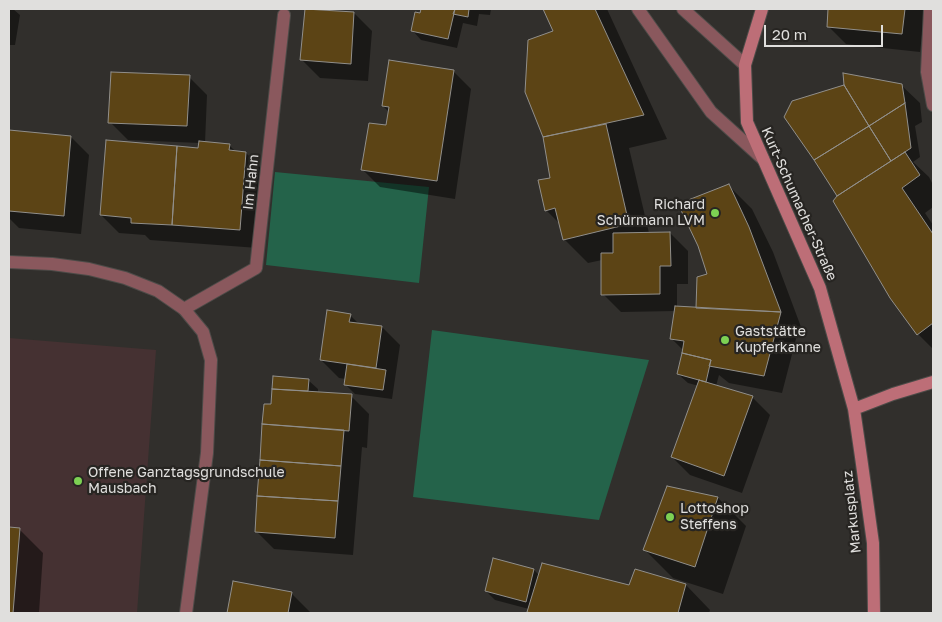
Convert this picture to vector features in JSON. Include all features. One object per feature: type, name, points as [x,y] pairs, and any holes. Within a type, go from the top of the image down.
[{"type":"main road","name":"Kurt-Schumacher-Straße","points":[[762,9],[745,65],[747,122],[820,288],[854,409]]},
{"type":"main road","points":[[854,409],[893,394],[933,382]]},
{"type":"main road","name":"Markusplatz","points":[[854,409],[873,543],[874,613]]},
{"type":"street","points":[[638,9],[711,112],[763,159]]},
{"type":"street","points":[[683,9],[745,65]]},
{"type":"street","points":[[930,9],[927,72],[930,77],[933,105]]},
{"type":"street","name":"Im Hahn","points":[[184,309],[256,268],[284,16]]},
{"type":"street","points":[[9,262],[89,268],[125,278],[158,291],[184,309],[203,332],[211,360],[207,453],[186,613]]},
{"type":"shaded area","name":"Offene Ganztagsgrundschule Mausbach","points":[[9,338],[156,350],[137,613],[9,613]]},
{"type":"green space","points":[[275,172],[429,187],[419,283],[266,265]]},
{"type":"green space","points":[[432,330],[649,360],[599,520],[413,497]]},
{"type":"building","points":[[305,9],[354,12],[351,64],[300,60]]},
{"type":"building","points":[[421,9],[455,9],[448,39],[411,31],[415,12],[420,13]]},
{"type":"building","points":[[455,9],[469,9],[468,17],[453,14]]},
{"type":"building","points":[[543,9],[595,9],[644,115],[543,137],[525,92],[528,40],[553,31]]},
{"type":"building","points":[[828,9],[905,9],[902,34],[827,27]]},
{"type":"building","points":[[389,60],[454,70],[437,181],[361,170],[369,123],[386,125],[389,107],[382,106]]},
{"type":"building","points":[[111,72],[190,75],[187,126],[108,123]]},
{"type":"building","points":[[843,73],[902,84],[905,103],[869,126],[844,85]]},
{"type":"building","points":[[844,85],[869,126],[814,160],[784,117],[792,101]]},
{"type":"building","points":[[905,103],[911,148],[891,161],[869,126]]},
{"type":"building","points":[[606,124],[629,224],[563,240],[555,208],[545,211],[538,180],[550,178],[543,137]]},
{"type":"building","points":[[869,126],[891,161],[837,196],[814,160]]},
{"type":"building","points":[[9,130],[71,136],[64,216],[9,211]]},
{"type":"building","points":[[106,140],[177,146],[172,225],[131,223],[131,218],[100,215]]},
{"type":"building","points":[[199,141],[230,144],[229,150],[246,152],[240,230],[172,225],[177,146],[198,148]]},
{"type":"building","points":[[905,152],[920,175],[902,188],[933,234],[933,323],[917,335],[890,298],[833,201],[837,196]]},
{"type":"building","points":[[729,184],[749,227],[781,312],[696,308],[697,277],[707,274],[698,246],[678,204]]},
{"type":"building","points":[[670,232],[671,266],[660,266],[660,294],[601,295],[601,253],[613,253],[613,233]]},
{"type":"building","name":"Gaststätte Kupferkanne","points":[[675,306],[781,312],[764,376],[709,366],[711,360],[682,353],[684,341],[670,339]]},
{"type":"building","points":[[327,310],[351,314],[349,322],[382,326],[376,368],[320,360]]},
{"type":"building","points":[[682,353],[711,360],[706,382],[677,374]]},
{"type":"building","points":[[347,364],[386,370],[383,390],[344,385]]},
{"type":"building","points":[[273,376],[309,379],[308,391],[272,389]]},
{"type":"building","points":[[699,380],[753,396],[724,476],[671,457]]},
{"type":"building","points":[[272,389],[352,394],[349,431],[262,424],[264,404],[271,404]]},
{"type":"building","points":[[262,424],[344,430],[341,466],[260,460]]},
{"type":"building","points":[[260,460],[341,466],[338,501],[257,496]]},
{"type":"building","points":[[667,486],[718,497],[695,567],[643,550]]},
{"type":"building","points":[[257,496],[338,501],[335,538],[255,532]]},
{"type":"building","points":[[9,527],[20,528],[13,613],[9,613]]},
{"type":"building","points":[[493,558],[534,569],[526,602],[485,591]]},
{"type":"building","points":[[542,563],[629,585],[635,569],[686,584],[678,613],[527,612]]},
{"type":"building","points":[[233,581],[292,592],[288,613],[227,613]]},
{"type":"place","name":"Richard Schürmann LVM","points":[[715,213]]},
{"type":"place","name":"Gaststätte Kupferkanne","points":[[725,340]]},
{"type":"place","name":"Offene Ganztagsgrundschule Mausbach","points":[[78,481]]},
{"type":"place","name":"Lottoshop Steffens","points":[[670,517]]}]
